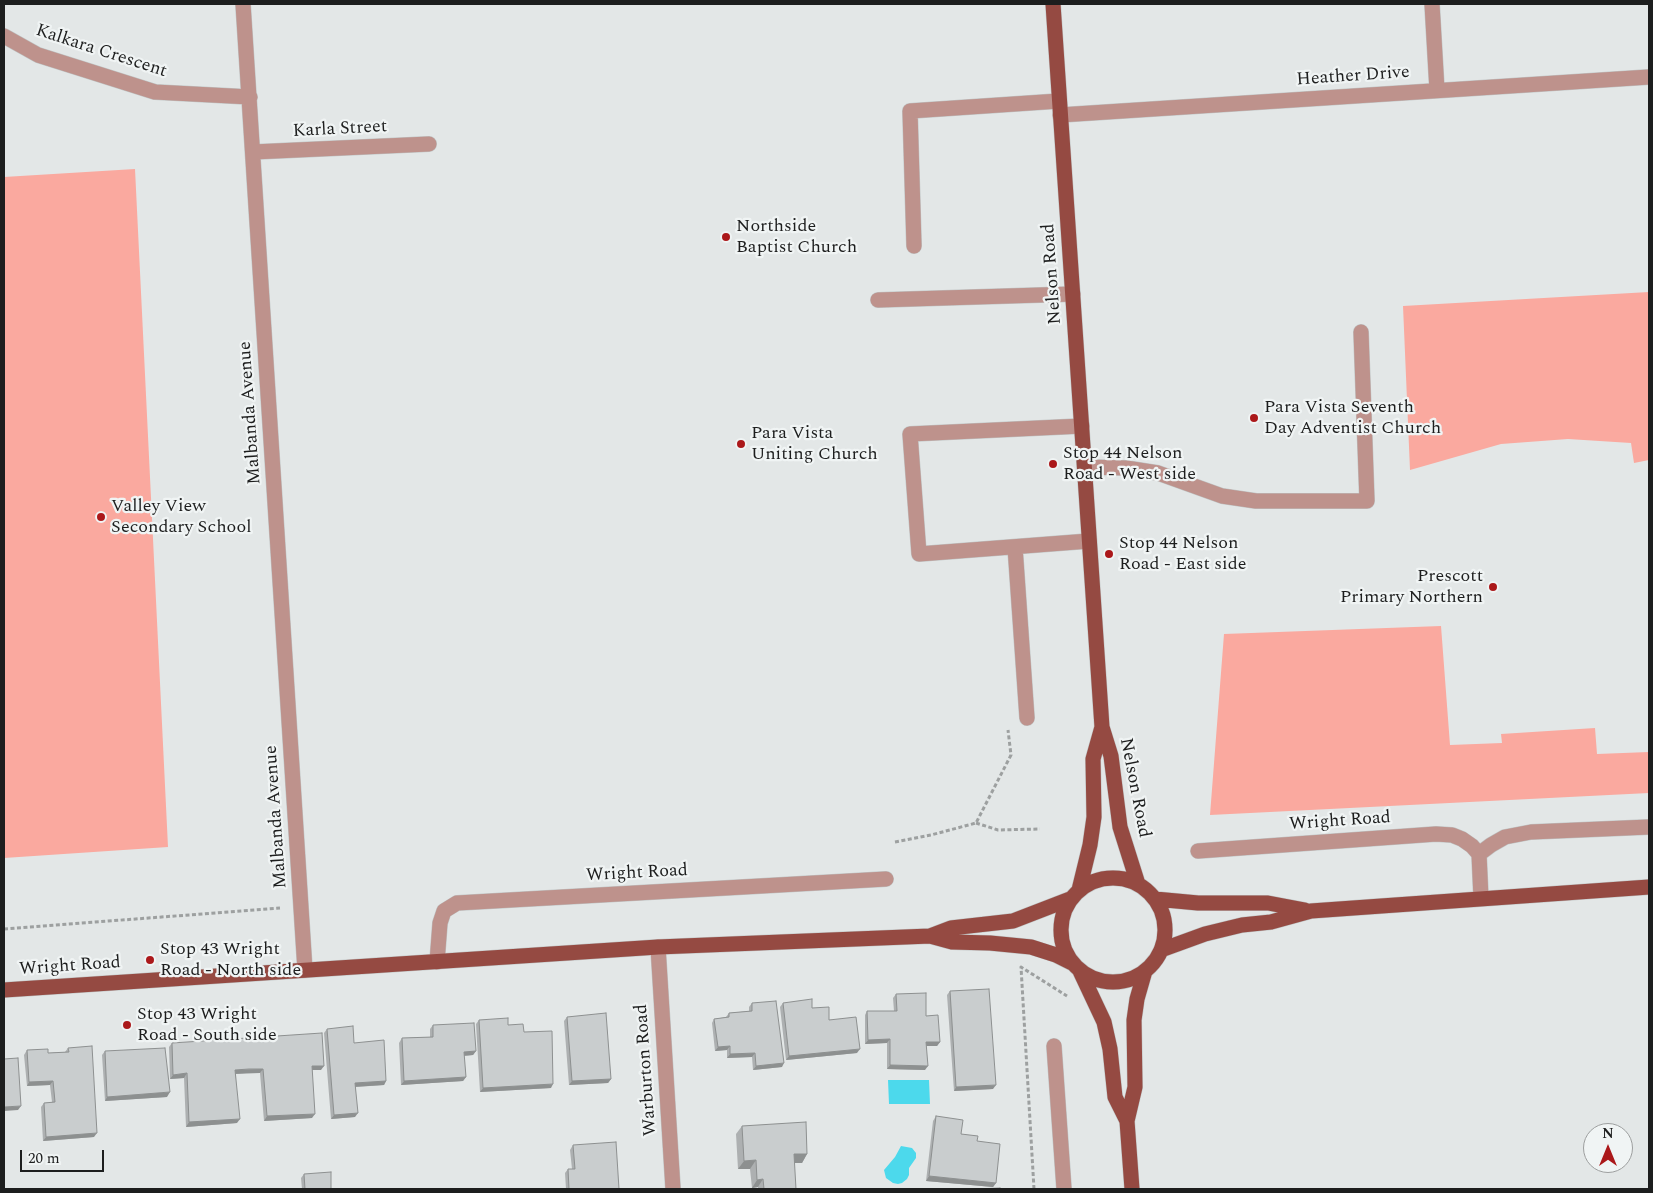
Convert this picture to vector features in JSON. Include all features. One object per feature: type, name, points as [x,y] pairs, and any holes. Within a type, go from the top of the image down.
[{"type":"main road","name":"Nelson Road","points":[[1053,4],[1102,727],[1112,756],[1120,828],[1138,884]]},
{"type":"main road","name":"Nelson Road","points":[[1074,895],[1088,854],[1094,823],[1093,759],[1102,727]]},
{"type":"main road","points":[[1076,967],[1096,979],[1113,982],[1130,979],[1145,971],[1157,958],[1165,936],[1164,920],[1155,899],[1138,884],[1121,878],[1103,878],[1086,885],[1074,895],[1062,915],[1060,931],[1063,948],[1076,967],[1104,1022],[1110,1050],[1115,1098],[1127,1121]]},
{"type":"main road","points":[[1161,950],[1205,934],[1242,925],[1271,922],[1311,910],[1649,887]]},
{"type":"main road","name":"Wright Road","points":[[930,936],[951,928],[1012,921],[1074,895]]},
{"type":"main road","points":[[1155,899],[1198,903],[1268,903],[1311,910]]},
{"type":"main road","name":"Wright Road","points":[[4,990],[658,948],[930,936],[952,942],[990,943],[1031,948],[1045,951],[1076,967]]},
{"type":"main road","points":[[1132,1189],[1127,1121],[1135,1087],[1134,1020],[1137,999],[1145,971]]},
{"type":"street","name":"Malbanda Avenue","points":[[244,4],[306,970]]},
{"type":"street","points":[[1432,4],[1437,90]]},
{"type":"street","name":"Kalkara Crescent","points":[[4,36],[38,55],[155,92],[250,97]]},
{"type":"street","name":"Heather Drive","points":[[914,246],[910,111],[1060,108],[1437,90],[1649,77]]},
{"type":"street","name":"Karla Street","points":[[253,152],[429,144]]},
{"type":"street","points":[[878,300],[1073,294]]},
{"type":"street","points":[[1085,468],[1126,468],[1158,472],[1222,496],[1256,501],[1367,501],[1361,332]]},
{"type":"street","points":[[1082,426],[910,434],[918,554],[1089,541]]},
{"type":"street","points":[[1015,547],[1027,718]]},
{"type":"street","points":[[1481,898],[1479,854],[1490,844],[1505,837],[1531,832],[1649,827]]},
{"type":"street","name":"Wright Road","points":[[1198,851],[1436,834],[1462,838],[1479,854]]},
{"type":"street","name":"Wright Road","points":[[437,962],[440,923],[444,910],[457,903],[886,879]]},
{"type":"street","name":"Warburton Road","points":[[658,948],[673,1189]]},
{"type":"street","points":[[1054,1046],[1064,1189]]},
{"type":"path","points":[[976,823],[1011,754],[1008,728]]},
{"type":"path","points":[[895,842],[932,835],[976,823],[998,830],[1040,829]]},
{"type":"path","points":[[4,928],[286,907]]},
{"type":"shaded area","name":"Valley View Secondary School","points":[[135,169],[168,847],[4,858],[4,177]]},
{"type":"shaded area","points":[[1649,292],[1649,460],[1634,463],[1631,443],[1568,439],[1501,444],[1410,470],[1403,306]]},
{"type":"shaded area","points":[[1441,626],[1450,745],[1502,743],[1501,734],[1595,728],[1597,754],[1649,752],[1649,793],[1210,815],[1224,634]]},
{"type":"water","points":[[888,1080],[929,1080],[930,1104],[889,1104]]},
{"type":"water","points":[[901,1146],[912,1148],[916,1153],[916,1158],[909,1168],[907,1179],[898,1184],[886,1178],[884,1170]]},
{"type":"building","points":[[989,989],[996,1085],[956,1087],[950,991]]},
{"type":"building","points":[[926,993],[926,1016],[938,1015],[940,1042],[926,1042],[928,1066],[890,1065],[890,1039],[868,1040],[867,1011],[897,1011],[896,994]]},
{"type":"building","points":[[812,999],[812,1008],[829,1007],[829,1020],[856,1017],[860,1049],[789,1056],[783,1003]]},
{"type":"building","points":[[776,1001],[784,1063],[756,1066],[755,1053],[730,1054],[730,1046],[718,1047],[714,1019],[729,1017],[729,1013],[752,1011],[752,1003]]},
{"type":"building","points":[[606,1013],[611,1079],[572,1081],[567,1017]]},
{"type":"building","points":[[508,1018],[508,1025],[523,1024],[524,1032],[552,1031],[553,1084],[483,1088],[479,1020]]},
{"type":"building","points":[[474,1023],[476,1051],[464,1052],[466,1077],[404,1081],[402,1038],[433,1037],[433,1025]]},
{"type":"building","points":[[353,1026],[354,1043],[384,1040],[386,1081],[355,1083],[358,1113],[334,1115],[327,1029]]},
{"type":"building","points":[[322,1033],[324,1066],[312,1066],[315,1114],[267,1116],[263,1069],[249,1069],[235,1070],[240,1119],[189,1122],[187,1073],[173,1075],[172,1043]]},
{"type":"building","points":[[92,1046],[97,1133],[46,1137],[44,1103],[55,1102],[53,1081],[29,1082],[27,1050],[48,1049],[48,1053],[69,1052],[68,1048]]},
{"type":"building","points":[[165,1048],[170,1092],[107,1097],[105,1051]]},
{"type":"building","points":[[18,1058],[21,1106],[4,1107],[4,1059]]},
{"type":"building","points":[[936,1116],[963,1120],[961,1134],[978,1136],[977,1141],[1000,1144],[996,1183],[929,1176]]},
{"type":"building","points":[[806,1122],[807,1154],[794,1154],[796,1189],[764,1189],[763,1179],[757,1180],[756,1160],[744,1161],[742,1126]]},
{"type":"building","points":[[616,1142],[619,1189],[569,1189],[568,1169],[575,1169],[573,1145]]},
{"type":"building","points":[[331,1172],[331,1189],[305,1189],[304,1174]]},
{"type":"place","name":"Northside Baptist Church","points":[[726,237]]},
{"type":"place","name":"Para Vista Seventh Day Adventist Church","points":[[1254,418]]},
{"type":"place","name":"Para Vista Uniting Church","points":[[741,444]]},
{"type":"place","name":"Stop 44 Nelson Road - West side","points":[[1053,464]]},
{"type":"place","name":"Valley View Secondary School","points":[[101,517]]},
{"type":"place","name":"Stop 44 Nelson Road - East side","points":[[1109,554]]},
{"type":"place","name":"Prescott Primary Northern","points":[[1493,587]]},
{"type":"place","name":"Stop 43 Wright Road - North side","points":[[150,960]]},
{"type":"place","name":"Stop 43 Wright Road - South side","points":[[127,1025]]}]
